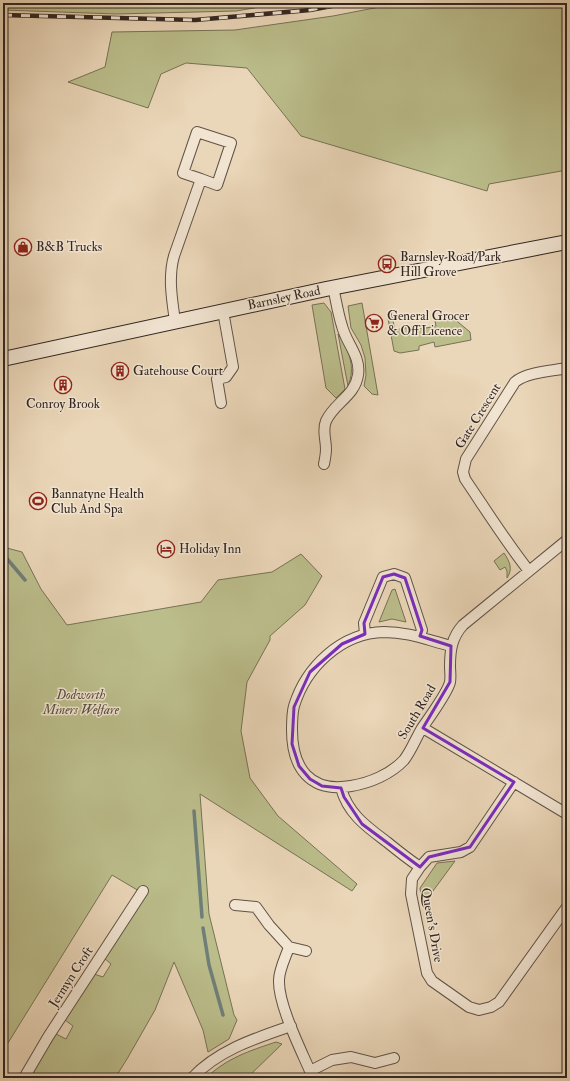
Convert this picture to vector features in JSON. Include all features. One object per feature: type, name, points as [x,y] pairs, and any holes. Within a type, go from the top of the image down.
[{"type":"main road","name":"Barnsley Road","points":[[3,360],[175,321],[567,242]]},
{"type":"street","points":[[197,132],[231,143],[217,185],[201,179],[183,173],[197,132]]},
{"type":"street","points":[[175,321],[170,285],[172,262],[201,179]]},
{"type":"street","points":[[324,464],[326,449],[324,433],[325,422],[331,413],[347,398],[356,385],[358,373],[357,359],[342,327],[333,288]]},
{"type":"street","points":[[221,403],[217,379],[226,377],[233,367],[223,311]]},
{"type":"street","name":"Gate Crescent","points":[[529,571],[491,519],[465,479],[463,472],[466,459],[515,382],[519,378],[567,368]]},
{"type":"street","name":"South Road","points":[[451,646],[420,636],[401,632],[382,632],[365,634],[342,644],[328,654],[310,672],[301,688],[294,707],[292,744],[299,766],[310,779],[322,786],[341,788],[362,785],[387,774],[404,759],[450,682],[451,646],[454,637],[463,625],[567,540]]},
{"type":"street","points":[[365,634],[364,622],[383,577],[394,574],[405,578],[422,630],[420,636]]},
{"type":"street","points":[[422,728],[567,814]]},
{"type":"street","points":[[341,788],[344,798],[362,824],[420,866],[429,857],[461,852],[470,847],[514,782]]},
{"type":"street","name":"Queen's Drive","points":[[420,866],[412,879],[411,894],[427,973],[432,981],[438,986],[469,1007],[479,1010],[491,1007],[499,1002],[567,907]]},
{"type":"street","name":"Jermyn Croft","points":[[24,1078],[48,1037],[143,891]]},
{"type":"street","points":[[235,905],[256,907],[269,926],[289,947],[306,952]]},
{"type":"street","points":[[289,947],[278,979],[282,1001],[312,1075],[332,1060],[351,1057],[375,1063],[394,1058]]},
{"type":"street","points":[[192,1078],[198,1071],[225,1053],[249,1041],[291,1026]]},
{"type":"highlighted area","points":[[394,574],[405,578],[422,630],[420,636],[451,646],[450,682],[423,728],[514,782],[470,847],[429,857],[420,867],[362,824],[344,797],[341,788],[322,786],[310,779],[299,766],[292,744],[294,707],[310,672],[342,644],[365,634],[364,623],[383,577]]},
{"type":"green space","points":[[3,3],[284,3],[236,11],[116,14],[3,10]]},
{"type":"green space","points":[[400,3],[567,3],[567,170],[489,184],[487,191],[301,136],[247,68],[186,63],[161,74],[148,108],[68,82],[105,67],[112,32],[235,30],[333,16]]},
{"type":"green space","points":[[324,303],[331,312],[345,389],[336,398],[326,388],[312,305]]},
{"type":"green space","points":[[362,303],[378,395],[372,394],[364,386],[366,375],[365,358],[361,345],[351,328],[348,306]]},
{"type":"green space","points":[[391,312],[395,330],[420,325],[421,329],[436,326],[435,321],[452,317],[470,332],[471,340],[435,347],[434,342],[419,346],[419,350],[400,353],[394,351],[387,313]]},
{"type":"green space","points":[[338,334],[348,352],[350,359],[351,372],[348,386]]},
{"type":"green space","name":"Dodworth Miners Welfare","points":[[3,547],[22,552],[41,589],[67,625],[201,602],[218,580],[272,572],[301,554],[322,576],[305,605],[270,636],[270,640],[247,682],[241,731],[250,778],[278,816],[357,884],[352,891],[200,794],[209,914],[234,1015],[237,1020],[229,1039],[208,1052],[203,1030],[174,962],[155,1010],[115,1078],[29,1078],[56,1034],[66,1039],[73,1026],[65,1020],[94,974],[103,977],[111,964],[104,958],[139,891],[112,875],[3,1051]]},
{"type":"green space","points":[[504,553],[510,566],[510,572],[507,578],[507,571],[505,567],[500,570],[494,561]]},
{"type":"green space","points":[[395,589],[406,622],[392,619],[379,622],[392,590]]},
{"type":"green space","points":[[455,861],[422,906],[420,888],[437,863]]},
{"type":"green space","points":[[276,1042],[282,1044],[247,1078],[206,1078],[230,1060]]},
{"type":"waterway","points":[[3,554],[25,580]]},
{"type":"waterway","points":[[194,811],[202,917]]},
{"type":"waterway","points":[[203,928],[209,965],[223,1015]]},
{"type":"railway","points":[[3,15],[195,20],[310,10],[348,3]]},
{"type":"place","name":"B&B Trucks","points":[[23,247]]},
{"type":"place","name":"Barnsley Road/Park Hill Grove","points":[[387,264]]},
{"type":"place","name":"General Grocer & Off Licence","points":[[374,323]]},
{"type":"place","name":"Gatehouse Court","points":[[120,371]]},
{"type":"place","name":"Conroy Brook","points":[[63,385]]},
{"type":"place","name":"Bannatyne Health Club And Spa","points":[[38,501]]},
{"type":"place","name":"Holiday Inn","points":[[166,549]]}]
